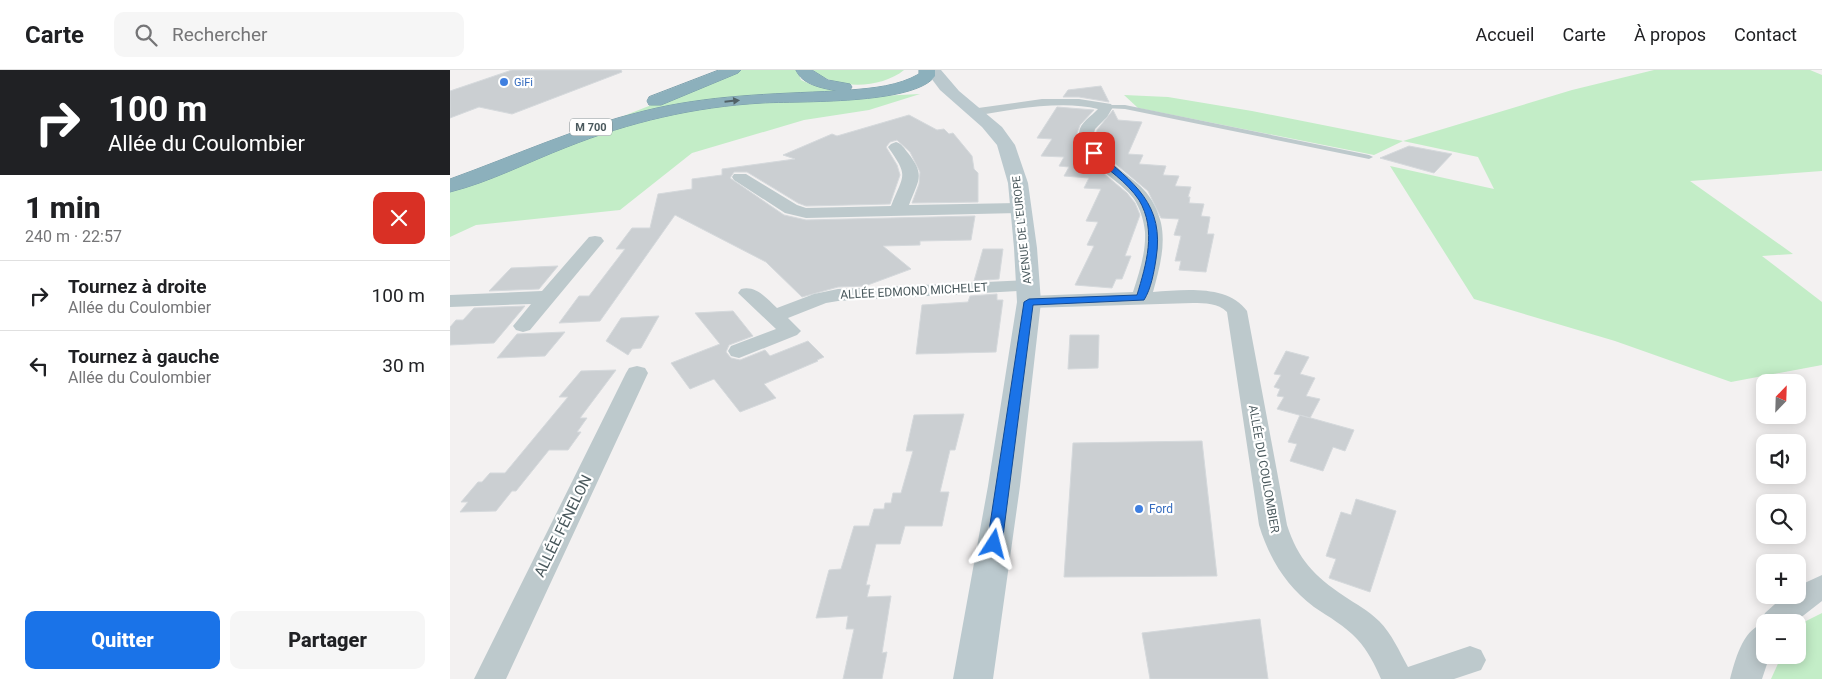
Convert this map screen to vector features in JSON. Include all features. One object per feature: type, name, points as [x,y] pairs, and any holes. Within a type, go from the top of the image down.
[{"type":"highway","points":[[610,114],[714,70]]},
{"type":"highway","name":"M 700","points":[[450,180],[722,70]]},
{"type":"highway","name":"M 700","points":[[450,186],[733,70]]},
{"type":"highway","points":[[804,70],[806,75],[816,81],[834,86],[855,87],[896,82],[922,72]]},
{"type":"highway","points":[[880,92],[900,89],[922,72]]},
{"type":"highway","points":[[450,186],[606,127],[660,112],[735,101],[936,90]]},
{"type":"street","name":"AVENUE DE L'EUROPE","points":[[922,72],[936,90],[976,112]]},
{"type":"street","name":"AVENUE DE L'EUROPE","points":[[922,72],[940,82],[996,130],[1015,164],[1021,208],[1028,294],[1004,486],[973,679]]},
{"type":"street","points":[[976,112],[1028,105],[1087,104],[1106,107],[1089,125],[1086,134],[1087,144],[1094,153],[1130,185],[1144,201],[1148,210],[1154,243],[1141,298]]},
{"type":"street","points":[[896,147],[910,166],[912,174],[898,211]]},
{"type":"street","points":[[740,177],[791,209],[814,213],[1021,208]]},
{"type":"street","points":[[523,326],[595,241]]},
{"type":"street","points":[[739,351],[790,331],[748,292]]},
{"type":"street","name":"ALLÉE DU COULOMBIER","points":[[1028,294],[1141,298],[1216,298],[1234,306],[1237,311],[1273,525],[1279,546],[1288,563],[1302,580],[1369,631],[1380,646],[1398,679]]},
{"type":"street","name":"ALLÉE EDMOND MICHELET","points":[[774,316],[822,298],[838,295],[1028,294]]},
{"type":"street","points":[[450,301],[548,296]]},
{"type":"street","name":"ALLÉE FÉNELON","points":[[490,679],[637,373]]},
{"type":"street","points":[[1783,614],[1807,594],[1822,587]]},
{"type":"street","points":[[1746,679],[1752,656],[1756,650]]},
{"type":"street","points":[[1413,679],[1470,660]]},
{"type":"lane","points":[[1106,107],[1125,108],[1369,157]]},
{"type":"green space","points":[[740,70],[797,70],[801,80],[812,85],[853,90],[621,117]]},
{"type":"green space","points":[[813,70],[904,70],[883,81],[858,85],[833,81],[822,77]]},
{"type":"green space","points":[[1654,70],[1810,70],[1822,75],[1822,171],[1690,181],[1793,254],[1762,256],[1822,302],[1822,365],[1774,374],[1756,374],[1756,377],[1731,382],[1615,341],[1474,299],[1390,166],[1494,189],[1478,157],[1403,141],[1572,90]]},
{"type":"green space","points":[[920,94],[869,110],[804,120],[692,153],[620,210],[476,225],[450,237],[450,191],[610,130],[697,108],[780,101]]},
{"type":"green space","points":[[1124,95],[1168,97],[1252,111],[1403,141],[1374,155],[1138,108]]},
{"type":"green space","points":[[1822,613],[1822,679],[1771,679],[1778,664],[1806,664],[1806,621]]},
{"type":"building","points":[[512,70],[621,70],[622,72],[512,114],[479,107],[450,118],[450,91]]},
{"type":"building","points":[[1101,86],[1109,102],[1079,97],[1063,97],[1068,90]]},
{"type":"building","points":[[1057,107],[1094,110],[1080,125],[1077,133],[1078,143],[1090,162],[1127,193],[1135,203],[1140,215],[1125,256],[1131,256],[1122,279],[1116,279],[1112,288],[1075,285],[1094,246],[1087,245],[1098,222],[1086,221],[1101,189],[1084,188],[1089,178],[1064,176],[1069,167],[1059,166],[1064,157],[1041,156],[1052,139],[1037,138]]},
{"type":"building","points":[[1113,110],[1118,120],[1142,122],[1128,154],[1143,155],[1139,164],[1166,166],[1163,175],[1179,176],[1175,186],[1191,187],[1188,197],[1190,197],[1189,203],[1204,204],[1201,216],[1210,217],[1207,234],[1214,234],[1206,272],[1179,270],[1181,261],[1175,261],[1181,236],[1174,235],[1179,219],[1161,218],[1148,191],[1112,161],[1099,145],[1096,137],[1097,130]]},
{"type":"building","points":[[909,115],[937,130],[944,129],[949,134],[953,133],[972,156],[974,169],[978,173],[978,202],[912,203],[919,184],[920,172],[910,152],[897,140],[890,142],[886,147],[897,165],[900,175],[890,204],[806,206],[747,172],[734,172],[730,178],[784,215],[806,220],[975,216],[971,240],[920,241],[920,245],[883,246],[911,269],[865,286],[838,287],[802,297],[766,262],[675,215],[600,321],[559,323],[579,296],[589,296],[625,249],[616,249],[632,228],[650,228],[658,194],[692,189],[692,179],[722,175],[722,169],[795,159],[783,155],[832,134],[837,136]]},
{"type":"building","points":[[1409,146],[1452,154],[1434,173],[1380,158]]},
{"type":"building","points":[[983,249],[1003,249],[999,279],[974,281]]},
{"type":"building","points":[[558,266],[539,289],[489,291],[511,268]]},
{"type":"building","points":[[997,294],[997,300],[1003,300],[996,352],[916,354],[922,305],[968,302],[970,296]]},
{"type":"building","points":[[525,306],[494,343],[450,345],[450,327],[456,320],[463,320],[474,308]]},
{"type":"building","points":[[733,311],[753,336],[729,345],[726,352],[731,358],[740,360],[765,350],[770,356],[808,341],[824,357],[764,384],[776,398],[740,412],[714,379],[690,389],[671,363],[720,344],[695,313]]},
{"type":"building","points":[[659,316],[641,348],[632,349],[628,355],[606,341],[621,318]]},
{"type":"building","points":[[565,332],[545,356],[497,358],[517,334]]},
{"type":"building","points":[[1070,335],[1099,335],[1098,368],[1068,369]]},
{"type":"building","points":[[1286,351],[1309,357],[1300,374],[1315,378],[1306,396],[1320,399],[1310,418],[1277,409],[1284,397],[1277,396],[1280,389],[1274,387],[1281,375],[1274,374]]},
{"type":"building","points":[[616,370],[580,418],[587,418],[577,432],[581,432],[568,450],[549,450],[516,491],[512,491],[496,511],[460,512],[468,502],[461,502],[478,482],[482,482],[490,473],[505,473],[568,397],[559,397],[581,371]]},
{"type":"building","points":[[964,414],[955,450],[950,450],[940,492],[949,492],[942,526],[905,526],[900,544],[876,544],[866,585],[870,585],[867,597],[891,596],[882,653],[887,652],[882,679],[843,679],[854,629],[846,629],[848,616],[816,618],[829,570],[841,569],[854,526],[869,526],[874,509],[884,509],[885,503],[891,503],[893,493],[901,493],[913,451],[906,451],[914,415]]},
{"type":"building","points":[[1300,415],[1354,430],[1345,451],[1333,447],[1323,471],[1290,461],[1297,444],[1288,442]]},
{"type":"building","name":"Ford","points":[[1202,441],[1217,576],[1064,577],[1073,443]]},
{"type":"building","points":[[1356,499],[1396,511],[1370,592],[1329,578],[1336,559],[1326,556],[1341,512],[1351,515]]},
{"type":"building","points":[[1260,619],[1268,679],[1150,679],[1142,633]]},
{"type":"place","name":"GiFi","points":[[504,82]]},
{"type":"place","name":"Ford","points":[[1139,509]]},
{"type":"route","points":[[994,544],[1004,486],[1029,302],[1141,298],[1149,270],[1154,243],[1152,225],[1144,201],[1130,185],[1094,153]]}]
